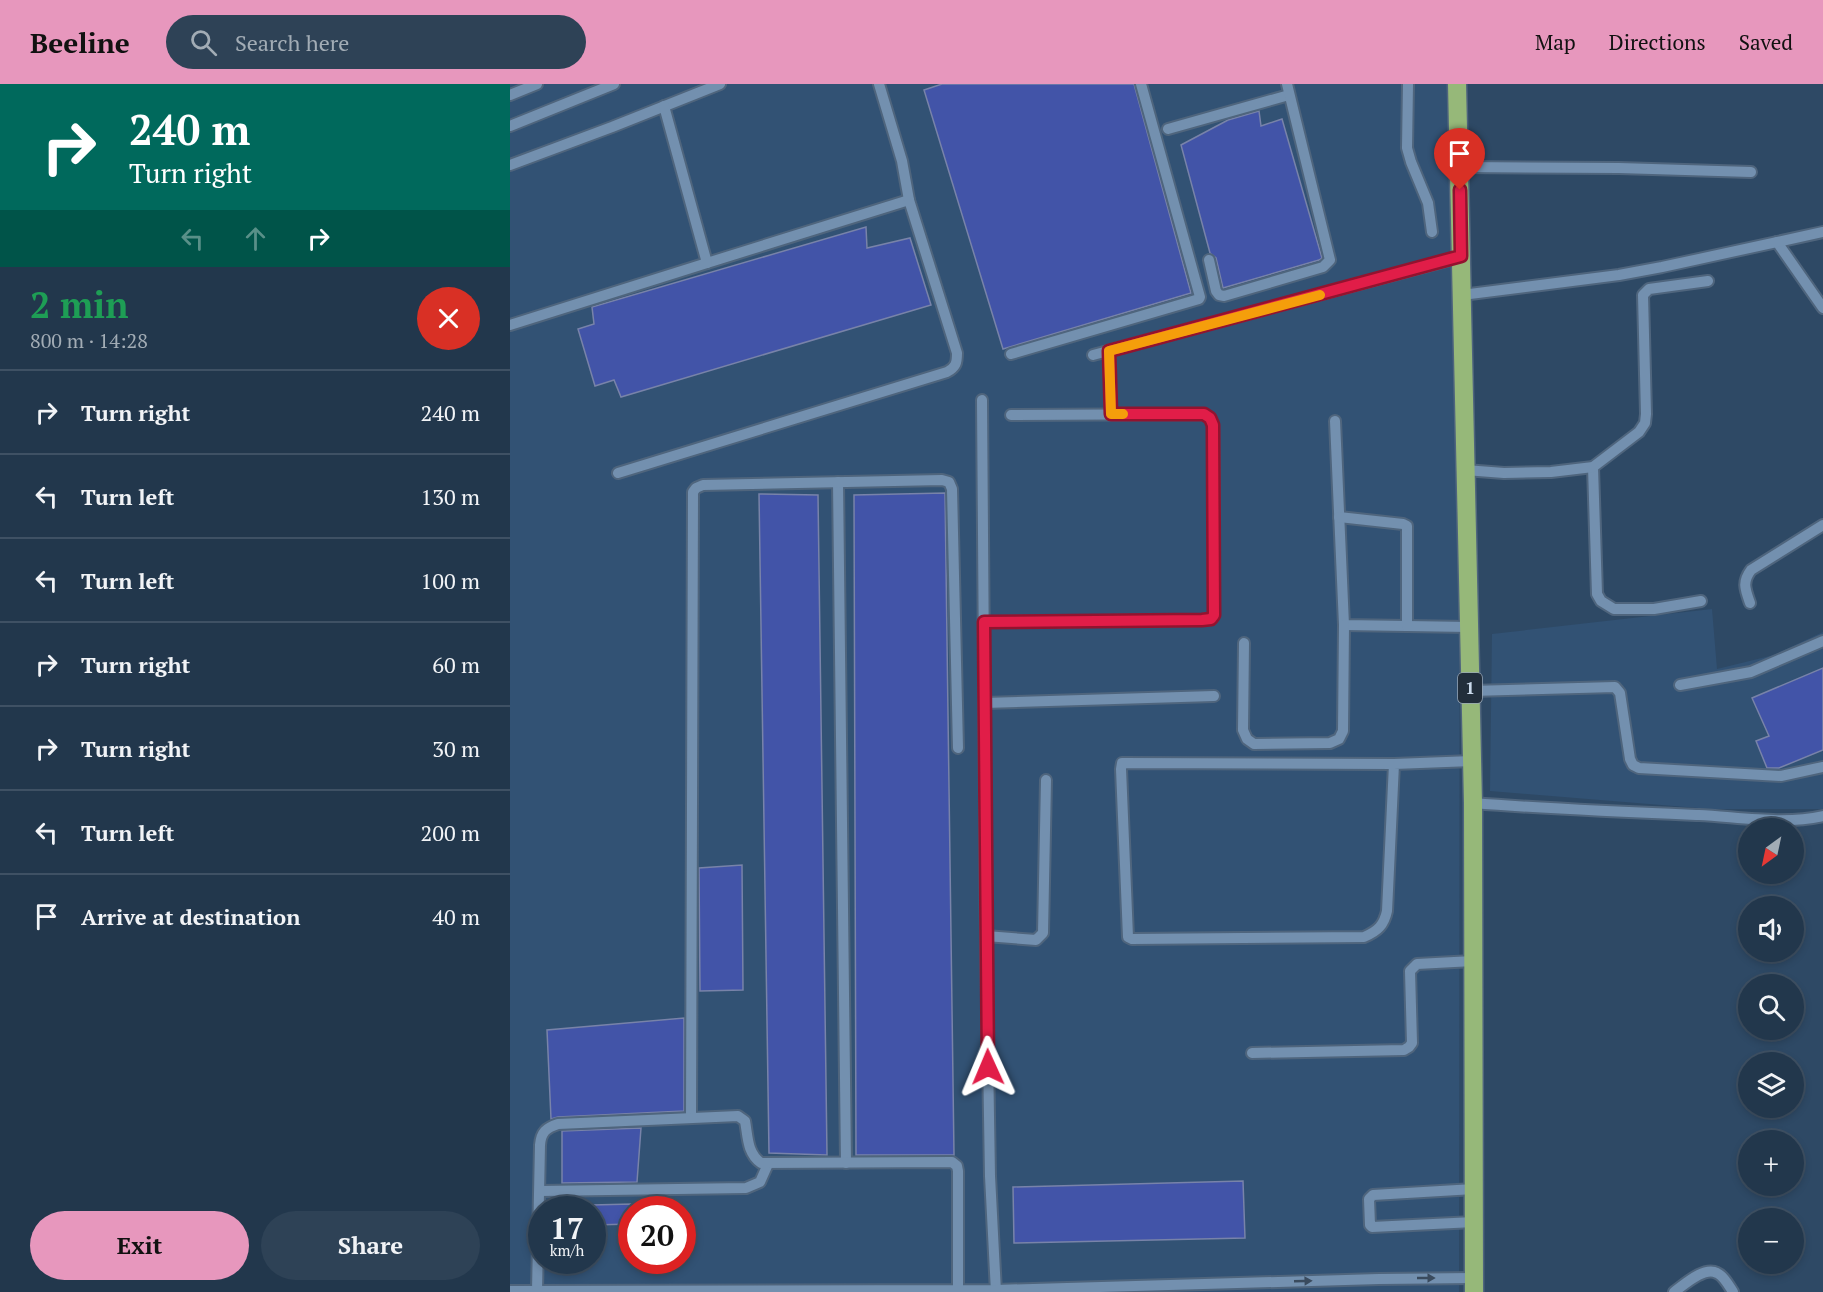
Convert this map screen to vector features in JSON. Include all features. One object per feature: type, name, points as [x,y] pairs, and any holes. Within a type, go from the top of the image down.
[{"type":"highway","name":"1","points":[[1457,84],[1473,803],[1474,1285]]},
{"type":"lane","points":[[510,95],[537,84]]},
{"type":"lane","points":[[510,126],[614,84]]},
{"type":"lane","points":[[510,165],[720,84]]},
{"type":"lane","points":[[618,473],[946,372],[957,363],[957,352],[909,200],[902,162],[879,84]]},
{"type":"lane","points":[[1011,354],[1200,297],[1141,84]]},
{"type":"lane","points":[[1408,84],[1407,148],[1428,203],[1432,232]]},
{"type":"lane","points":[[1168,129],[1288,89],[1330,260],[1323,267],[1224,296],[1219,295],[1216,291],[1209,260]]},
{"type":"lane","points":[[664,106],[707,263]]},
{"type":"lane","points":[[1460,167],[1751,172]]},
{"type":"lane","points":[[510,326],[909,200]]},
{"type":"lane","points":[[1462,295],[1619,275],[1823,232]]},
{"type":"lane","points":[[1777,242],[1823,308]]},
{"type":"lane","points":[[1093,356],[1461,256]]},
{"type":"lane","points":[[1465,470],[1504,473],[1551,472],[1593,467],[1639,432],[1645,423],[1643,295],[1649,289],[1708,281]]},
{"type":"lane","points":[[1109,351],[1111,414]]},
{"type":"lane","points":[[982,400],[986,936],[990,1176],[996,1291]]},
{"type":"lane","points":[[984,622],[1202,620],[1213,618],[1215,604],[1213,425],[1210,418],[1204,414],[1011,415]]},
{"type":"lane","points":[[1244,642],[1243,730],[1247,739],[1254,744],[1330,743],[1339,739],[1343,730],[1344,625],[1335,421]]},
{"type":"lane","points":[[1593,467],[1597,594],[1601,601],[1614,609],[1654,609],[1701,601]]},
{"type":"lane","points":[[691,1118],[693,492],[696,488],[703,485],[942,480],[949,482],[952,489],[958,748]]},
{"type":"lane","points":[[838,482],[846,1163]]},
{"type":"lane","points":[[1339,517],[1407,526],[1407,626]]},
{"type":"lane","points":[[1750,603],[1744,585],[1745,577],[1750,570],[1823,525]]},
{"type":"lane","points":[[1344,625],[1469,627]]},
{"type":"lane","points":[[1680,685],[1751,672],[1822,643]]},
{"type":"lane","points":[[1470,691],[1615,687],[1620,693],[1630,759],[1633,765],[1639,768],[1780,776],[1823,767]]},
{"type":"lane","points":[[984,703],[1214,696]]},
{"type":"lane","points":[[1394,764],[1388,910],[1385,922],[1373,933],[1364,937],[1132,939],[1128,937],[1122,763],[1394,764],[1472,761]]},
{"type":"lane","points":[[986,936],[1036,940],[1043,933],[1046,780]]},
{"type":"lane","points":[[1473,803],[1540,809],[1750,818],[1806,820],[1823,816]]},
{"type":"lane","points":[[1252,1053],[1404,1050],[1412,1043],[1410,970],[1417,964],[1473,961]]},
{"type":"lane","points":[[537,1291],[540,1140],[547,1128],[558,1124],[738,1116],[745,1120],[747,1138],[754,1158],[761,1163],[952,1161],[955,1163],[958,1171],[958,1290]]},
{"type":"lane","points":[[540,1191],[746,1188],[760,1182],[768,1164]]},
{"type":"lane","points":[[1474,1190],[1373,1195],[1369,1199],[1372,1227],[1474,1222]]},
{"type":"lane","points":[[1674,1292],[1704,1272],[1710,1271],[1722,1277],[1733,1292]]},
{"type":"lane","points":[[510,1291],[996,1291],[1379,1279],[1474,1285]]},
{"type":"shaded area","points":[[510,84],[1451,84],[1460,242],[1459,1292],[510,1292]]},
{"type":"shaded area","points":[[1712,609],[1717,669],[1774,655],[1823,632],[1823,809],[1710,809],[1490,791],[1492,634]]},
{"type":"building","points":[[942,84],[1134,84],[1191,293],[1003,349],[924,90]]},
{"type":"building","points":[[1259,111],[1261,126],[1282,119],[1322,258],[1223,288],[1216,258],[1210,253],[1181,145],[1228,120]]},
{"type":"building","points":[[866,227],[867,248],[910,238],[931,305],[621,397],[614,380],[595,386],[578,329],[594,324],[592,307]]},
{"type":"building","points":[[945,493],[954,1155],[856,1155],[854,495]]},
{"type":"building","points":[[759,494],[818,495],[827,1155],[769,1153]]},
{"type":"building","points":[[1823,668],[1823,750],[1779,768],[1767,768],[1756,741],[1769,736],[1752,698]]},
{"type":"building","points":[[742,865],[743,990],[700,991],[699,868]]},
{"type":"building","points":[[684,1018],[684,1111],[551,1119],[547,1030]]},
{"type":"building","points":[[641,1128],[637,1182],[562,1183],[562,1131]]},
{"type":"building","points":[[1243,1181],[1245,1238],[1014,1243],[1013,1187]]},
{"type":"building","points":[[618,1204],[618,1224],[606,1225],[606,1205]]},
{"type":"slow traffic","points":[[1123,414],[1111,414],[1109,351],[1320,295]]},
{"type":"route","points":[[988,1067],[984,622],[1202,620],[1211,619],[1214,615],[1213,425],[1210,418],[1204,414],[1111,414],[1109,351],[1461,256],[1460,190]]}]
